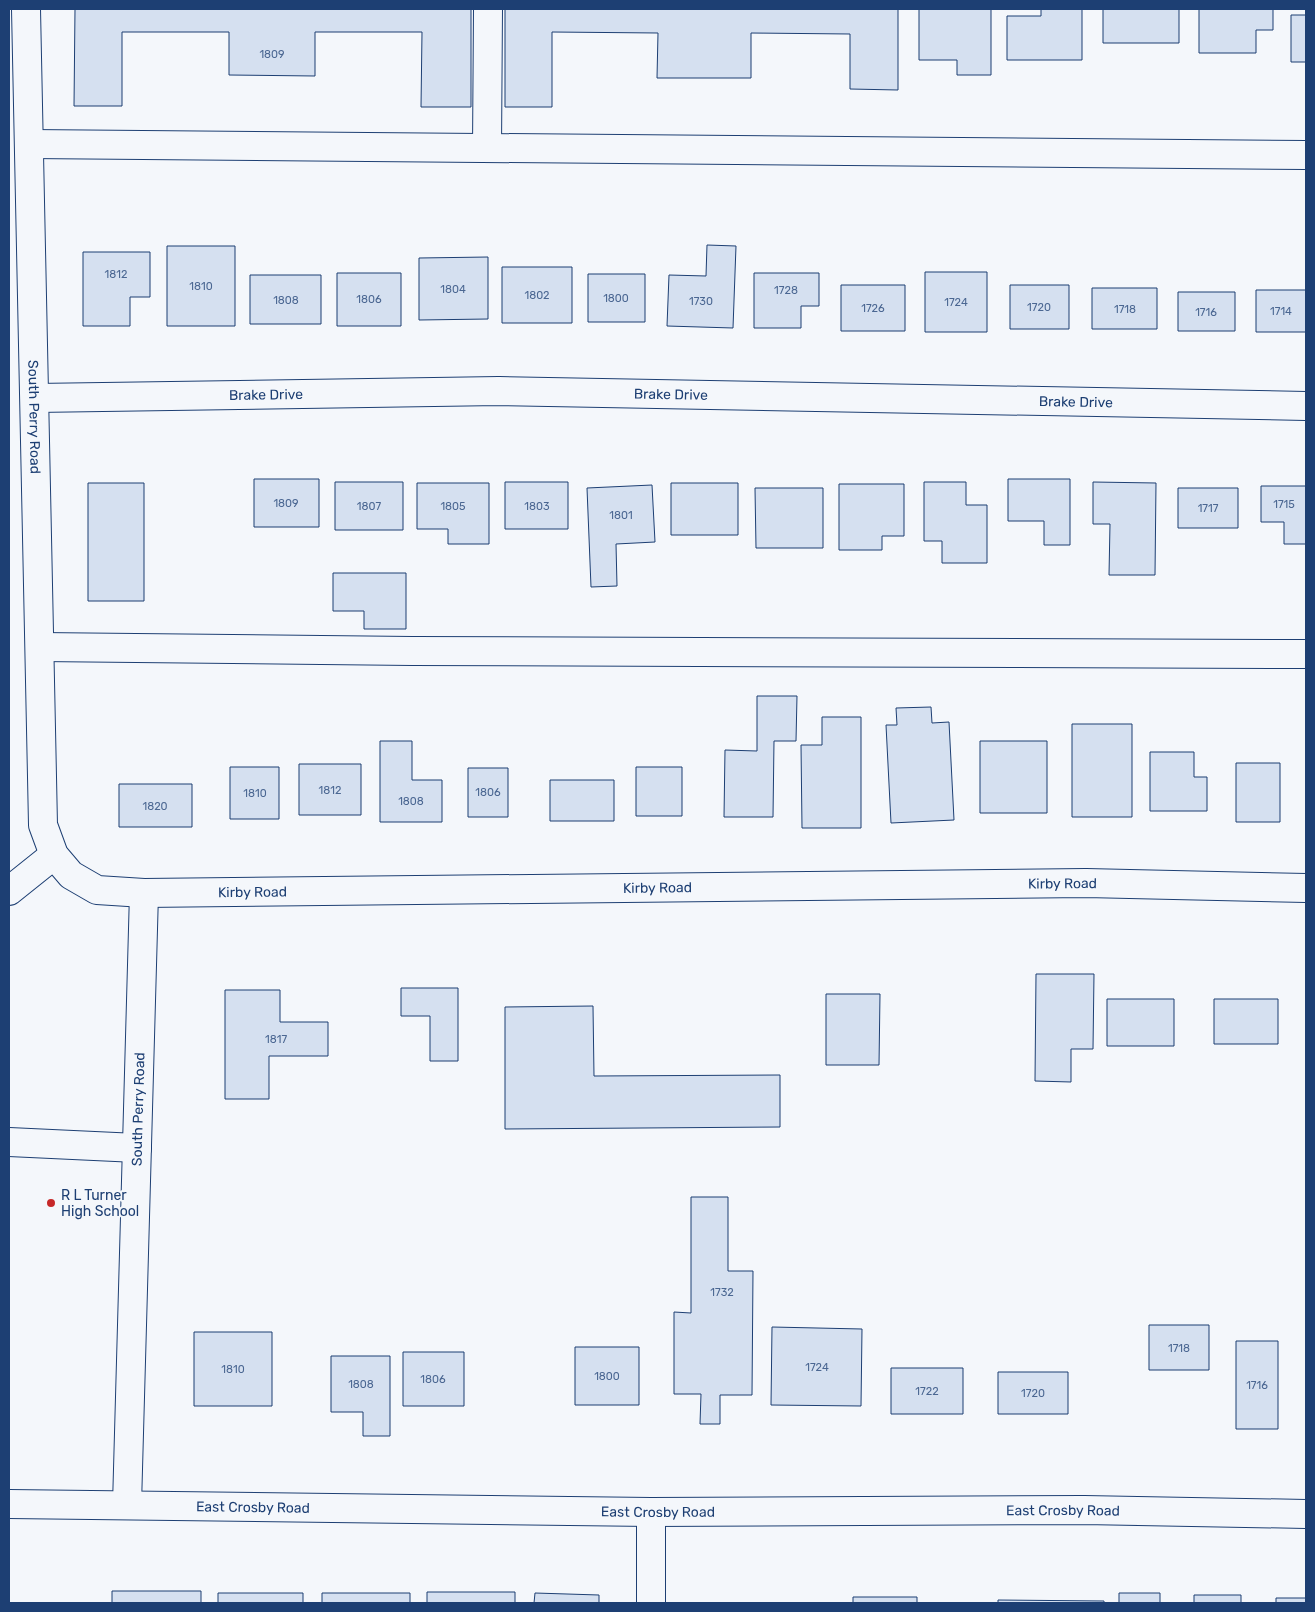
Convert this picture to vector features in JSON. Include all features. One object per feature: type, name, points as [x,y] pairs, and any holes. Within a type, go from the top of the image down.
[{"type":"street","name":"South Perry Road","points":[[26,9],[43,825]]},
{"type":"street","points":[[487,148],[488,9]]},
{"type":"street","points":[[30,144],[1306,155]]},
{"type":"street","name":"Brake Drive","points":[[35,398],[499,391],[1306,406]]},
{"type":"street","points":[[40,647],[452,651],[1306,654]]},
{"type":"street","name":"Kirby Road","points":[[43,825],[54,855],[70,875],[97,890],[144,894],[1086,883],[1306,888]]},
{"type":"street","points":[[9,891],[54,855]]},
{"type":"street","name":"South Perry Road","points":[[127,1505],[144,894]]},
{"type":"street","points":[[9,1142],[137,1148]]},
{"type":"street","name":"East Crosby Road","points":[[9,1504],[651,1512],[1084,1510],[1306,1514]]},
{"type":"street","points":[[651,1512],[651,1603]]},
{"type":"building","points":[[75,9],[471,9],[471,107],[421,107],[422,32],[315,32],[315,76],[229,75],[229,32],[122,32],[122,106],[74,106]]},
{"type":"building","points":[[505,9],[898,9],[898,90],[850,89],[850,34],[751,33],[751,78],[657,78],[658,33],[552,32],[552,107],[505,107]]},
{"type":"building","points":[[919,9],[991,9],[991,75],[957,75],[957,60],[919,60]]},
{"type":"building","points":[[1041,9],[1082,9],[1082,60],[1007,60],[1007,16],[1041,16]]},
{"type":"building","points":[[1103,9],[1179,9],[1179,43],[1103,43]]},
{"type":"building","points":[[1199,9],[1273,9],[1273,30],[1256,30],[1256,53],[1199,53]]},
{"type":"building","points":[[1291,15],[1306,15],[1306,62],[1291,62]]},
{"type":"building","points":[[707,245],[736,246],[733,328],[667,326],[669,275],[706,276]]},
{"type":"building","points":[[167,246],[235,246],[235,326],[167,326]]},
{"type":"building","points":[[83,252],[150,252],[150,297],[130,297],[130,326],[83,326]]},
{"type":"building","points":[[488,257],[488,319],[419,320],[419,258]]},
{"type":"building","points":[[502,267],[572,267],[572,323],[502,323]]},
{"type":"building","points":[[925,272],[987,272],[987,332],[925,332]]},
{"type":"building","points":[[337,273],[401,273],[401,326],[337,326]]},
{"type":"building","points":[[754,273],[819,273],[819,306],[801,306],[801,328],[754,328]]},
{"type":"building","points":[[588,274],[645,274],[645,322],[588,322]]},
{"type":"building","points":[[250,275],[321,275],[321,324],[250,324]]},
{"type":"building","points":[[841,285],[905,285],[905,331],[841,331]]},
{"type":"building","points":[[1010,285],[1069,285],[1069,329],[1010,329]]},
{"type":"building","points":[[1092,288],[1157,288],[1157,329],[1092,329]]},
{"type":"building","points":[[1256,290],[1306,290],[1306,332],[1256,332]]},
{"type":"building","points":[[1178,292],[1235,292],[1235,331],[1178,331]]},
{"type":"building","points":[[254,479],[319,479],[319,527],[254,527]]},
{"type":"building","points":[[1008,479],[1070,479],[1070,545],[1044,545],[1044,521],[1008,521]]},
{"type":"building","points":[[335,482],[403,482],[403,530],[335,530]]},
{"type":"building","points":[[505,482],[568,482],[568,529],[505,529]]},
{"type":"building","points":[[924,482],[966,482],[966,505],[987,505],[987,563],[942,563],[942,541],[924,541]]},
{"type":"building","points":[[1093,482],[1156,483],[1155,575],[1109,575],[1110,524],[1093,524]]},
{"type":"building","points":[[88,483],[144,483],[144,601],[88,601]]},
{"type":"building","points":[[417,483],[489,483],[489,544],[448,544],[448,529],[417,529]]},
{"type":"building","points":[[671,483],[738,483],[738,535],[671,535]]},
{"type":"building","points":[[839,484],[904,484],[904,536],[882,536],[882,550],[839,550]]},
{"type":"building","points":[[652,485],[655,542],[616,544],[617,586],[591,587],[587,488]]},
{"type":"building","points":[[1261,486],[1306,486],[1306,544],[1284,544],[1284,522],[1261,522]]},
{"type":"building","points":[[755,488],[823,488],[823,548],[756,548]]},
{"type":"building","points":[[1178,488],[1238,488],[1238,528],[1178,528]]},
{"type":"building","points":[[333,573],[406,573],[406,629],[364,629],[364,611],[333,611]]},
{"type":"building","points":[[757,696],[797,696],[796,741],[774,741],[773,817],[724,817],[725,750],[757,751]]},
{"type":"building","points":[[931,707],[932,723],[949,722],[954,820],[891,823],[886,725],[897,725],[896,708]]},
{"type":"building","points":[[822,717],[861,717],[861,828],[802,828],[801,745],[822,745]]},
{"type":"building","points":[[1072,724],[1132,724],[1132,817],[1072,817]]},
{"type":"building","points":[[380,741],[412,741],[412,780],[442,780],[442,822],[380,822]]},
{"type":"building","points":[[980,741],[1047,741],[1047,813],[980,813]]},
{"type":"building","points":[[1150,752],[1194,752],[1194,777],[1207,777],[1207,811],[1150,811]]},
{"type":"building","points":[[1236,763],[1280,763],[1280,822],[1236,822]]},
{"type":"building","points":[[299,764],[361,764],[361,815],[299,815]]},
{"type":"building","points":[[230,767],[279,767],[279,819],[230,819]]},
{"type":"building","points":[[636,767],[682,767],[682,816],[636,816]]},
{"type":"building","points":[[468,768],[508,768],[508,817],[468,817]]},
{"type":"building","points":[[550,780],[614,780],[614,821],[550,821]]},
{"type":"building","points":[[119,784],[192,784],[192,827],[119,827]]},
{"type":"building","points":[[1036,974],[1094,974],[1093,1049],[1071,1049],[1071,1082],[1035,1081]]},
{"type":"building","points":[[401,988],[458,988],[458,1061],[430,1061],[430,1016],[401,1016]]},
{"type":"building","points":[[225,990],[280,990],[280,1022],[328,1022],[328,1056],[269,1056],[269,1099],[225,1099]]},
{"type":"building","points":[[826,994],[880,994],[879,1065],[826,1065]]},
{"type":"building","points":[[1107,999],[1174,999],[1174,1046],[1107,1046]]},
{"type":"building","points":[[1214,999],[1278,999],[1278,1044],[1214,1044]]},
{"type":"building","points":[[593,1006],[594,1076],[780,1075],[780,1127],[505,1129],[505,1007]]},
{"type":"building","points":[[691,1197],[728,1197],[728,1271],[753,1271],[752,1395],[720,1395],[720,1424],[700,1424],[701,1394],[674,1394],[674,1312],[691,1313]]},
{"type":"building","points":[[1149,1325],[1209,1325],[1209,1370],[1149,1370]]},
{"type":"building","points":[[772,1327],[862,1329],[861,1406],[771,1405]]},
{"type":"building","points":[[194,1332],[272,1332],[272,1406],[194,1406]]},
{"type":"building","points":[[1236,1341],[1278,1341],[1278,1429],[1236,1429]]},
{"type":"building","points":[[575,1347],[639,1347],[639,1405],[575,1405]]},
{"type":"building","points":[[403,1352],[464,1352],[464,1406],[403,1406]]},
{"type":"building","points":[[331,1356],[390,1356],[390,1436],[363,1436],[363,1412],[331,1412]]},
{"type":"building","points":[[891,1368],[963,1368],[963,1414],[891,1414]]},
{"type":"building","points":[[998,1372],[1068,1372],[1068,1414],[998,1414]]},
{"type":"building","points":[[112,1591],[201,1591],[201,1603],[112,1603]]},
{"type":"building","points":[[427,1592],[515,1592],[515,1603],[427,1603]]},
{"type":"building","points":[[218,1593],[303,1593],[303,1603],[218,1603]]},
{"type":"building","points":[[322,1593],[410,1593],[410,1603],[322,1603]]},
{"type":"building","points":[[535,1593],[599,1595],[599,1603],[534,1603]]},
{"type":"building","points":[[1119,1593],[1160,1593],[1160,1603],[1119,1603]]},
{"type":"building","points":[[1194,1595],[1241,1595],[1241,1603],[1194,1603]]},
{"type":"building","points":[[853,1597],[917,1597],[917,1603],[853,1603]]},
{"type":"building","points":[[1276,1598],[1306,1598],[1306,1603],[1276,1603]]},
{"type":"building","points":[[998,1600],[1104,1601],[1104,1603],[998,1603]]},
{"type":"place","name":"R L Turner High School","points":[[51,1203]]}]
